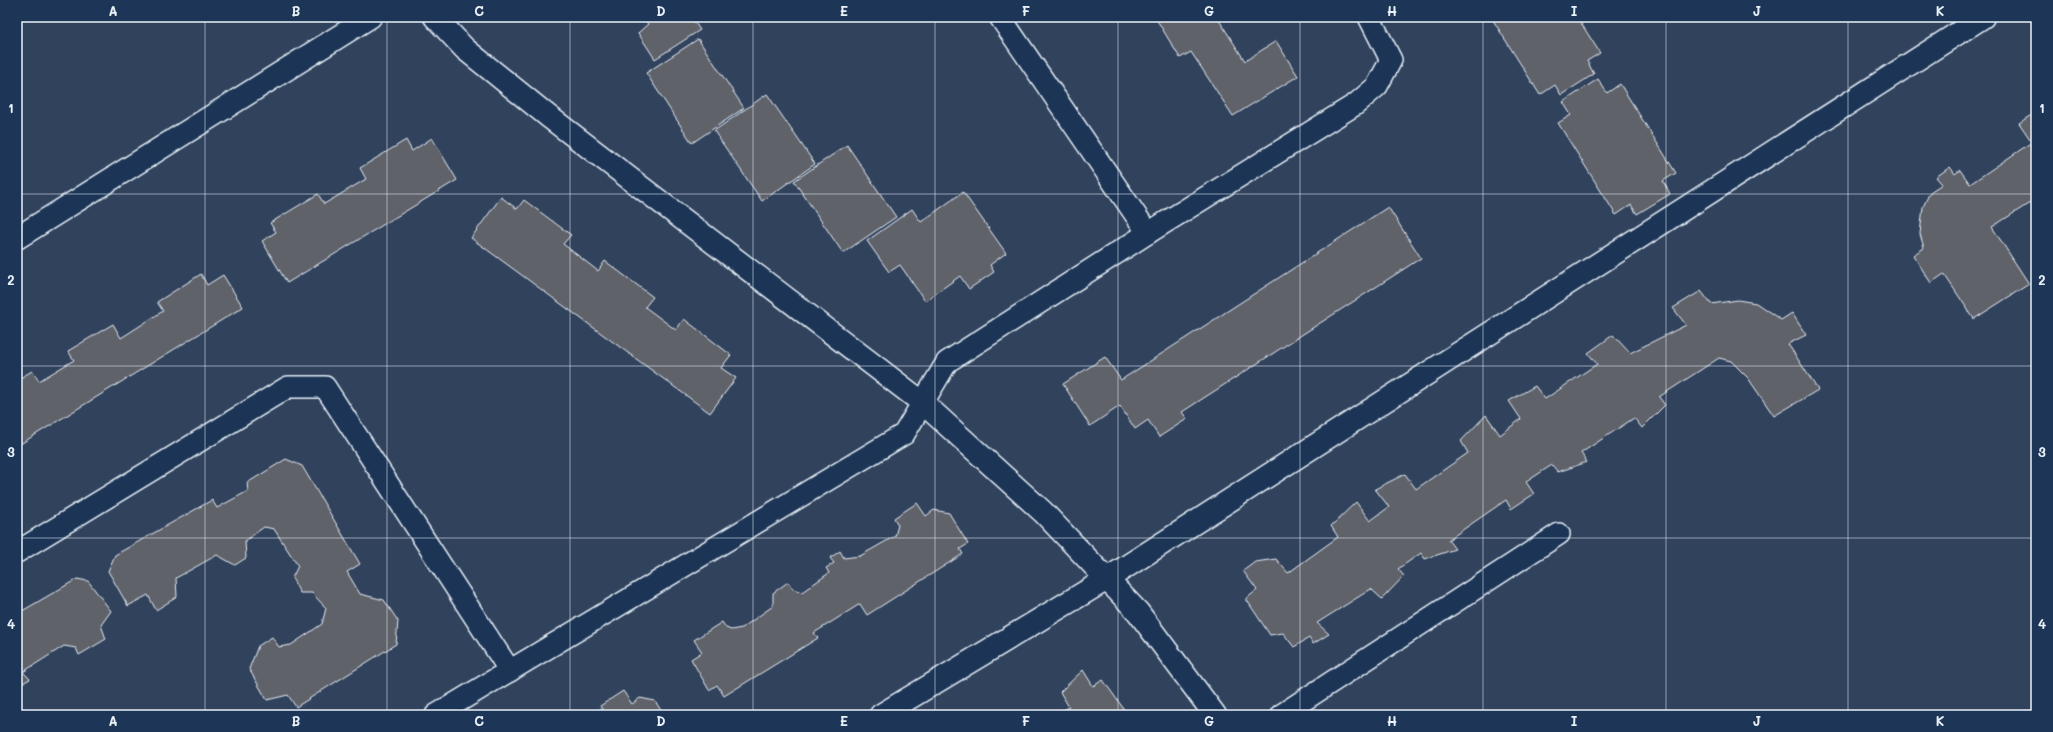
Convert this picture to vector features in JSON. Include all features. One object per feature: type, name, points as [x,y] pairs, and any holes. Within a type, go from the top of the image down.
[{"type":"street","points":[[17,238],[370,17]]},
{"type":"street","points":[[435,17],[465,49],[548,116],[923,403],[1043,512],[1138,612],[1215,715]]},
{"type":"street","points":[[881,715],[1107,579],[1983,17]]},
{"type":"lane","points":[[1000,17],[1148,233]]},
{"type":"lane","points":[[436,715],[904,434],[947,362],[1148,233],[1356,104],[1377,86],[1391,60],[1370,17]]},
{"type":"lane","points":[[17,552],[288,387],[325,387],[510,671]]},
{"type":"lane","points":[[1281,715],[1559,534]]},
{"type":"building","points":[[643,17],[691,17],[700,30],[655,59],[638,33],[648,24]]},
{"type":"building","points":[[1155,17],[1217,17],[1245,61],[1276,41],[1298,76],[1233,116],[1191,52],[1180,58]]},
{"type":"building","points":[[1491,17],[1577,17],[1600,53],[1587,61],[1594,74],[1561,95],[1555,85],[1540,95]]},
{"type":"building","points":[[698,39],[744,108],[692,143],[646,73]]},
{"type":"building","points":[[1598,79],[1607,93],[1620,84],[1676,173],[1663,181],[1670,194],[1637,214],[1631,205],[1616,215],[1558,123],[1571,115],[1563,102]]},
{"type":"building","points":[[767,94],[815,164],[762,201],[714,131]]},
{"type":"building","points":[[2036,112],[2036,199],[1992,227],[2029,284],[1974,319],[1944,274],[1931,283],[1913,255],[1924,248],[1920,234],[1923,207],[1930,192],[1942,184],[1936,177],[1950,167],[1955,174],[1960,170],[1970,184],[2032,142],[2019,123]]},
{"type":"building","points":[[432,138],[457,180],[287,283],[262,241],[276,232],[270,223],[318,194],[324,204],[366,179],[360,168],[406,140],[412,151]]},
{"type":"building","points":[[847,145],[896,217],[843,253],[794,181]]},
{"type":"building","points":[[963,192],[1006,253],[990,265],[994,272],[969,289],[960,276],[925,301],[900,265],[889,272],[867,241],[912,209],[921,222]]},
{"type":"building","points":[[501,197],[517,209],[524,200],[571,235],[563,244],[598,271],[605,261],[653,297],[645,307],[676,330],[684,319],[731,355],[721,368],[736,378],[710,413],[471,238]]},
{"type":"building","points":[[1388,207],[1421,258],[1182,412],[1187,419],[1159,437],[1148,420],[1135,429],[1120,406],[1090,426],[1063,384],[1105,357],[1121,380]]},
{"type":"building","points":[[201,274],[207,285],[223,275],[243,307],[17,446],[17,380],[32,371],[39,381],[74,360],[68,351],[113,324],[121,338],[163,311],[157,302]]},
{"type":"building","points":[[1701,291],[1711,304],[1738,300],[1756,303],[1781,320],[1792,313],[1806,335],[1788,344],[1818,390],[1774,416],[1748,378],[1731,361],[1719,358],[1659,397],[1665,405],[1642,428],[1634,418],[1581,453],[1587,462],[1558,472],[1552,465],[1526,482],[1534,494],[1511,509],[1506,500],[1448,540],[1455,549],[1425,559],[1421,553],[1398,569],[1404,576],[1382,599],[1371,589],[1317,623],[1329,634],[1313,644],[1309,638],[1294,647],[1283,633],[1270,635],[1246,599],[1257,590],[1243,571],[1255,562],[1276,559],[1288,573],[1338,537],[1331,526],[1356,502],[1370,521],[1389,507],[1375,489],[1405,474],[1416,489],[1468,453],[1461,441],[1486,415],[1500,435],[1521,419],[1509,401],[1535,386],[1545,399],[1597,364],[1588,353],[1613,335],[1630,353],[1686,325],[1673,308]]},
{"type":"building","points":[[286,459],[302,466],[360,564],[347,572],[360,594],[384,600],[398,621],[396,644],[296,707],[288,695],[267,700],[249,669],[258,646],[272,637],[279,647],[291,645],[322,624],[326,608],[312,593],[300,593],[292,578],[298,566],[274,529],[264,527],[245,541],[246,558],[235,565],[217,555],[176,578],[177,597],[156,610],[148,595],[128,606],[108,571],[115,555],[212,500],[217,508],[248,491],[247,483]]},
{"type":"building","points":[[917,503],[926,516],[934,510],[949,513],[968,544],[960,549],[963,554],[867,615],[860,604],[814,633],[818,638],[724,696],[717,685],[709,690],[691,659],[702,652],[694,640],[722,622],[726,628],[731,630],[742,628],[773,606],[773,593],[788,582],[793,589],[802,592],[829,573],[826,568],[834,563],[830,558],[840,551],[844,558],[860,556],[895,536],[898,525],[894,518]]},
{"type":"building","points":[[77,579],[88,581],[111,611],[101,625],[106,639],[79,655],[76,648],[64,646],[23,672],[30,679],[17,686],[17,614]]},
{"type":"building","points":[[1083,670],[1093,686],[1103,680],[1128,715],[1054,715],[1069,707],[1060,692]]},
{"type":"building","points":[[623,691],[632,704],[640,698],[655,701],[664,715],[604,715],[605,713],[600,706]]}]
